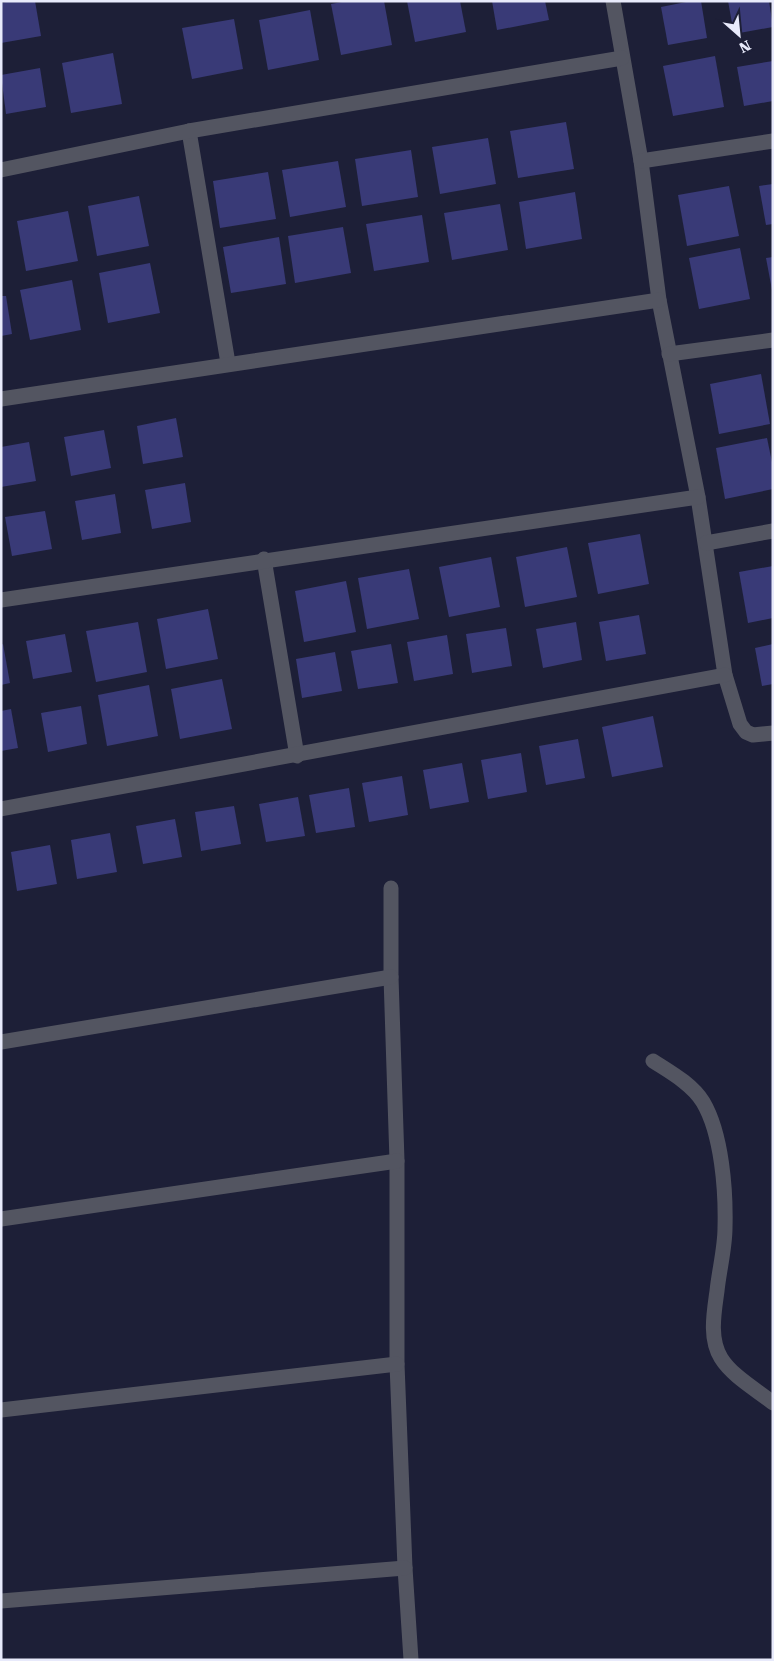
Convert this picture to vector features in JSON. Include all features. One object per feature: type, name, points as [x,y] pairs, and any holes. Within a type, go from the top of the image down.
[{"type":"street","points":[[613,1],[641,161],[659,300],[698,497],[725,675],[740,724],[746,732],[753,735],[773,733]]},
{"type":"street","points":[[1,170],[189,131],[622,58]]},
{"type":"street","points":[[189,131],[228,363]]},
{"type":"street","points":[[641,161],[773,140]]},
{"type":"street","points":[[1,399],[228,363],[659,300]]},
{"type":"street","points":[[669,354],[773,340]]},
{"type":"street","points":[[1,600],[698,497]]},
{"type":"street","points":[[706,543],[773,531]]},
{"type":"street","points":[[264,560],[297,756]]},
{"type":"street","points":[[1,809],[297,756],[725,675]]},
{"type":"street","points":[[391,888],[391,977],[398,1161],[397,1364],[405,1568],[411,1660]]},
{"type":"street","points":[[1,1042],[391,977]]},
{"type":"street","points":[[653,1061],[684,1082],[702,1101],[714,1128],[721,1167],[725,1228],[713,1324],[715,1344],[721,1359],[731,1370],[773,1402]]},
{"type":"street","points":[[1,1219],[398,1161]]},
{"type":"street","points":[[1,1410],[397,1364]]},
{"type":"street","points":[[1,1601],[405,1568]]},
{"type":"building","points":[[35,1],[41,36],[1,43],[1,3]]},
{"type":"building","points":[[347,1],[384,1],[392,45],[341,55],[331,4]]},
{"type":"building","points":[[407,1],[460,1],[466,32],[415,42]]},
{"type":"building","points":[[492,1],[545,1],[549,20],[497,30]]},
{"type":"building","points":[[701,1],[707,38],[668,45],[661,7]]},
{"type":"building","points":[[728,1],[769,1],[773,27],[734,34]]},
{"type":"building","points":[[310,10],[319,60],[268,70],[259,20]]},
{"type":"building","points":[[234,19],[243,69],[192,79],[182,28]]},
{"type":"building","points":[[113,53],[122,104],[71,113],[62,63]]},
{"type":"building","points":[[715,56],[724,107],[673,116],[663,66]]},
{"type":"building","points":[[773,61],[773,101],[744,106],[737,67]]},
{"type":"building","points":[[40,68],[46,107],[6,114],[1,75]]},
{"type":"building","points":[[566,122],[574,169],[518,178],[510,131]]},
{"type":"building","points":[[488,138],[496,184],[440,194],[432,147]]},
{"type":"building","points":[[411,150],[418,197],[362,206],[355,159]]},
{"type":"building","points":[[338,161],[346,207],[290,217],[282,170]]},
{"type":"building","points":[[268,172],[276,219],[220,228],[213,181]]},
{"type":"building","points":[[773,184],[773,224],[766,225],[759,186]]},
{"type":"building","points":[[729,186],[739,236],[687,246],[678,195]]},
{"type":"building","points":[[575,192],[582,239],[526,249],[519,202]]},
{"type":"building","points":[[139,196],[149,246],[97,256],[88,206]]},
{"type":"building","points":[[500,204],[508,250],[452,260],[444,213]]},
{"type":"building","points":[[68,211],[78,261],[26,271],[17,221]]},
{"type":"building","points":[[422,215],[429,262],[374,271],[366,224]]},
{"type":"building","points":[[343,227],[351,273],[295,283],[288,236]]},
{"type":"building","points":[[279,237],[286,284],[231,293],[223,247]]},
{"type":"building","points":[[740,248],[750,299],[699,309],[689,258]]},
{"type":"building","points":[[773,257],[773,290],[772,290],[766,258]]},
{"type":"building","points":[[150,263],[160,313],[108,323],[99,273]]},
{"type":"building","points":[[72,280],[81,330],[30,340],[20,290]]},
{"type":"building","points":[[1,296],[6,296],[12,334],[1,336]]},
{"type":"building","points":[[761,374],[770,424],[719,434],[710,384]]},
{"type":"building","points":[[176,418],[183,457],[143,464],[137,426]]},
{"type":"building","points":[[104,430],[111,468],[71,476],[64,437]]},
{"type":"building","points":[[767,438],[773,467],[773,489],[725,499],[716,448]]},
{"type":"building","points":[[29,442],[36,481],[1,487],[1,447]]},
{"type":"building","points":[[185,483],[191,522],[152,529],[145,490]]},
{"type":"building","points":[[115,494],[121,533],[82,540],[75,501]]},
{"type":"building","points":[[45,511],[52,549],[12,556],[5,517]]},
{"type":"building","points":[[640,534],[649,584],[598,594],[588,543]]},
{"type":"building","points":[[567,547],[577,597],[525,607],[516,557]]},
{"type":"building","points":[[491,557],[500,607],[449,617],[439,567]]},
{"type":"building","points":[[773,566],[773,618],[748,623],[739,572]]},
{"type":"building","points":[[409,569],[419,619],[367,629],[358,578]]},
{"type":"building","points":[[346,581],[356,632],[304,642],[295,591]]},
{"type":"building","points":[[208,609],[218,659],[166,669],[157,619]]},
{"type":"building","points":[[639,615],[646,654],[606,661],[599,622]]},
{"type":"building","points":[[138,622],[147,672],[96,682],[86,631]]},
{"type":"building","points":[[576,622],[582,660],[543,668],[536,629]]},
{"type":"building","points":[[506,628],[512,666],[472,673],[466,634]]},
{"type":"building","points":[[65,634],[72,672],[33,679],[26,641]]},
{"type":"building","points":[[447,635],[453,674],[414,681],[407,642]]},
{"type":"building","points":[[3,644],[10,683],[1,685],[1,645]]},
{"type":"building","points":[[391,644],[398,683],[358,689],[351,651]]},
{"type":"building","points":[[773,644],[773,684],[762,686],[755,648]]},
{"type":"building","points":[[335,652],[342,691],[302,698],[296,659]]},
{"type":"building","points":[[222,679],[232,729],[180,739],[171,689]]},
{"type":"building","points":[[149,685],[158,736],[107,746],[98,695]]},
{"type":"building","points":[[81,706],[87,744],[48,752],[41,713]]},
{"type":"building","points":[[11,709],[18,748],[1,751],[1,711]]},
{"type":"building","points":[[653,716],[663,767],[612,777],[602,727]]},
{"type":"building","points":[[578,739],[585,778],[546,785],[539,746]]},
{"type":"building","points":[[521,753],[527,792],[488,799],[481,760]]},
{"type":"building","points":[[462,763],[469,802],[430,809],[423,770]]},
{"type":"building","points":[[402,776],[408,815],[369,822],[362,783]]},
{"type":"building","points":[[349,788],[355,827],[316,833],[309,795]]},
{"type":"building","points":[[298,797],[305,836],[266,842],[259,804]]},
{"type":"building","points":[[234,806],[241,844],[201,851],[195,812]]},
{"type":"building","points":[[175,819],[182,857],[143,864],[136,826]]},
{"type":"building","points":[[110,833],[117,872],[77,879],[71,840]]},
{"type":"building","points":[[50,845],[57,884],[17,891],[11,852]]}]
